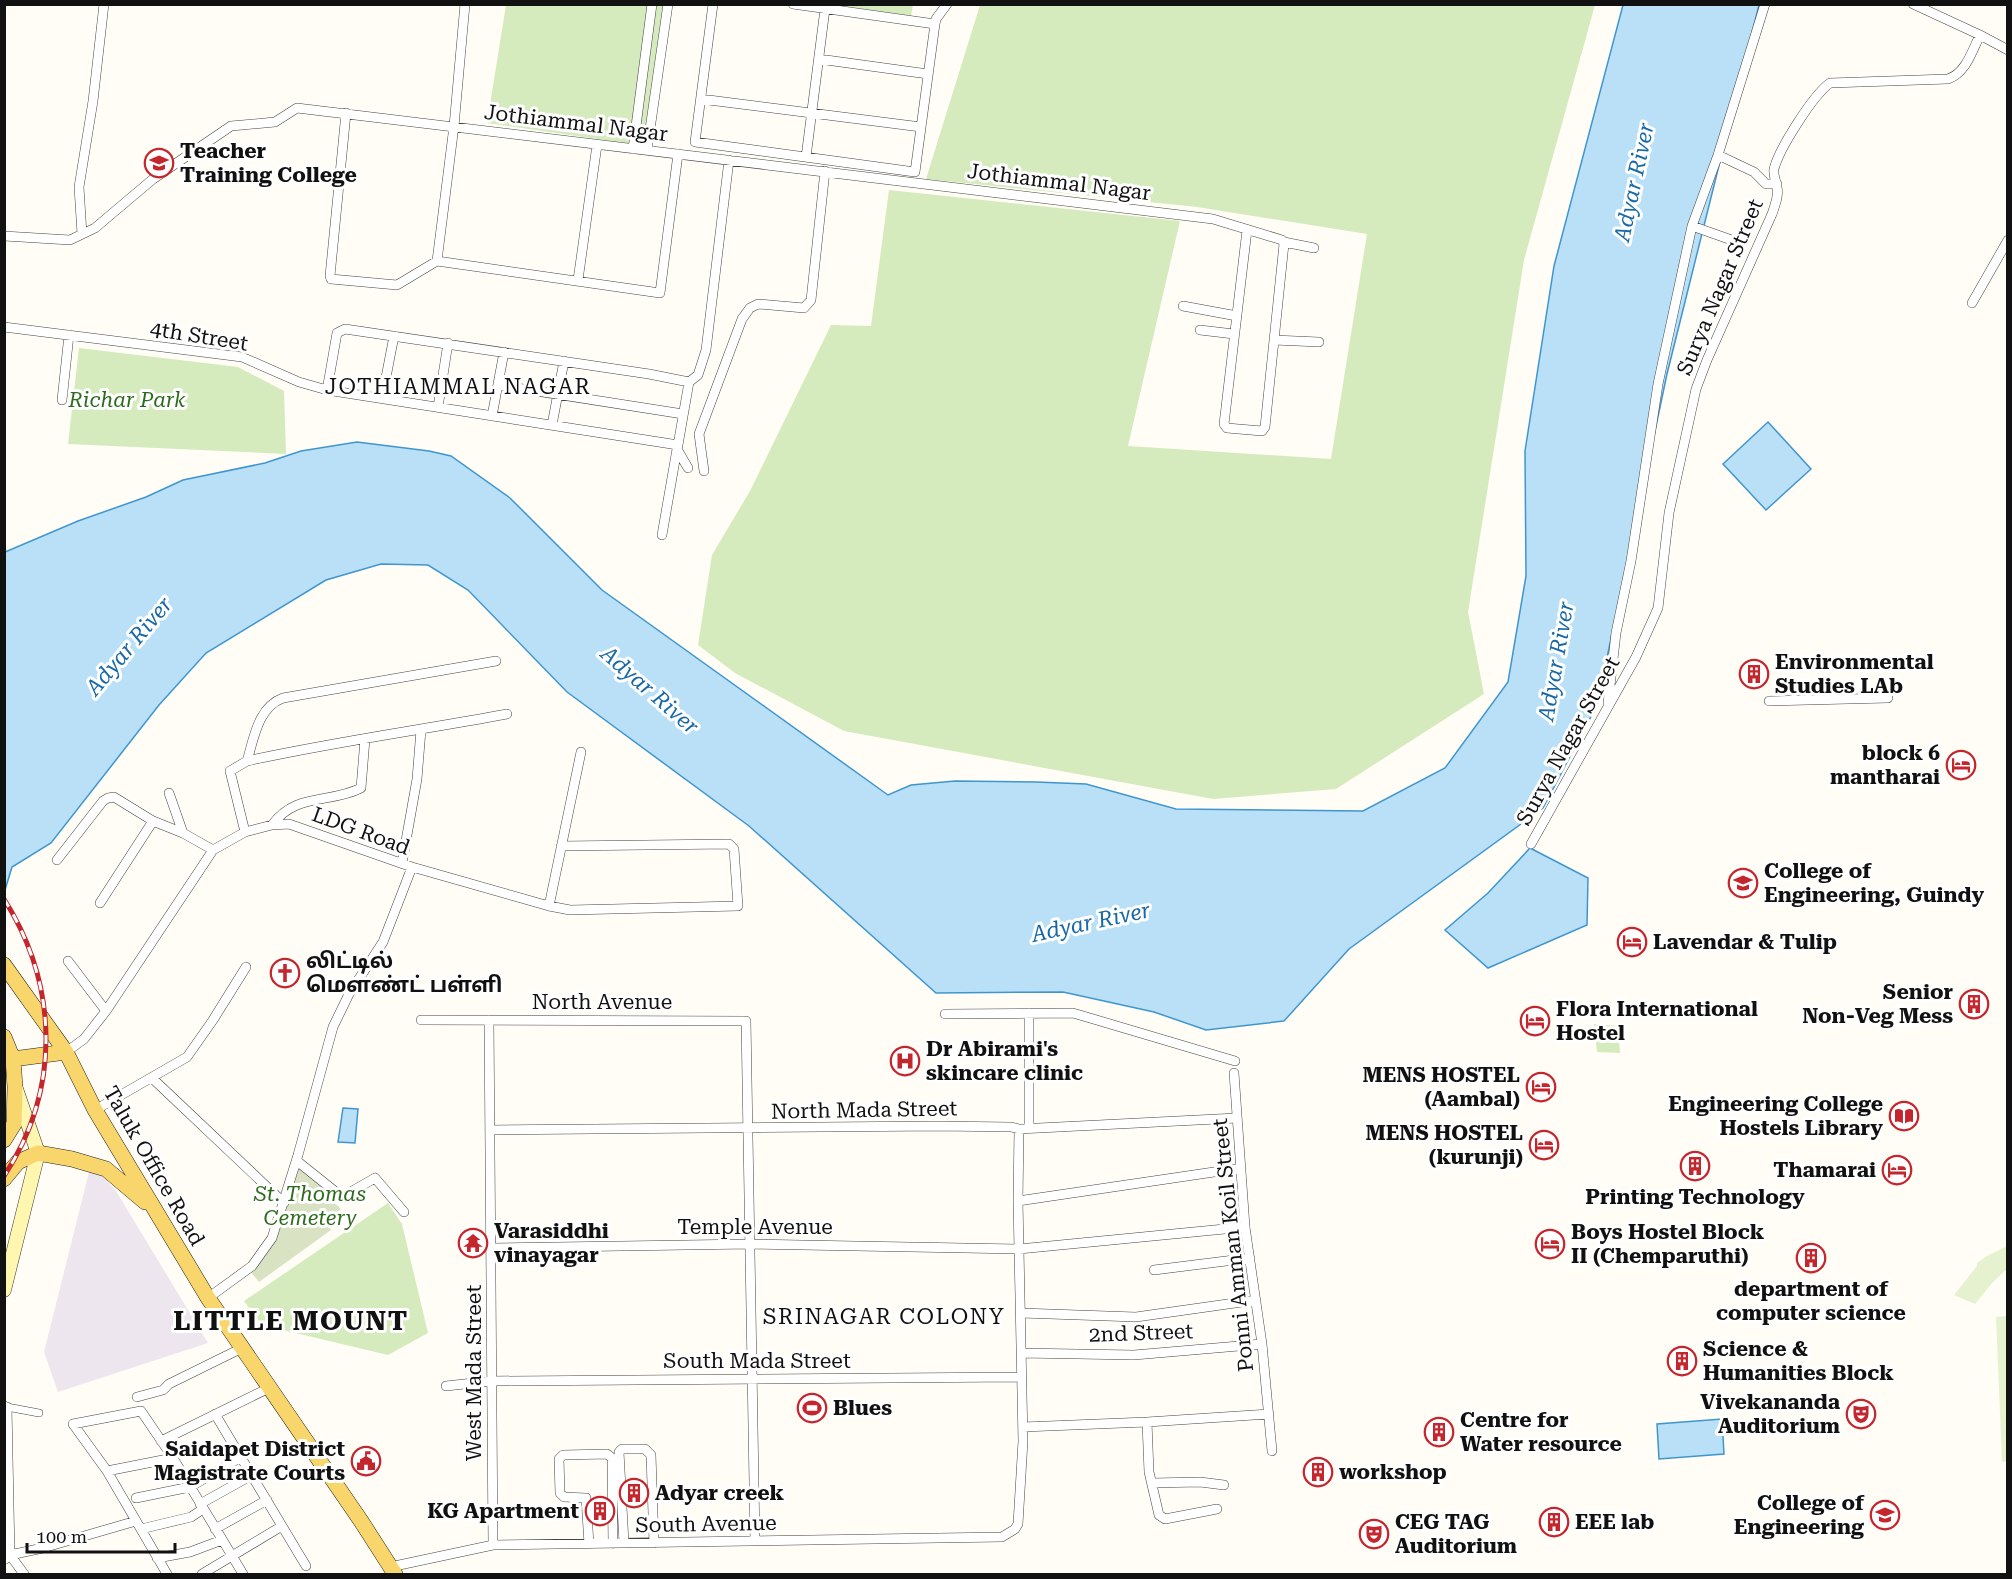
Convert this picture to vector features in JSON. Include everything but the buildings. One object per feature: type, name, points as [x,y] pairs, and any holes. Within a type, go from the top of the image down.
[{"type":"main road","name":"Taluk Office Road","points":[[4,965],[66,1052],[95,1110],[208,1298],[393,1571]]},
{"type":"main road","points":[[4,1037],[14,1059],[15,1087],[14,1125],[4,1140]]},
{"type":"main road","points":[[14,1059],[66,1052]]},
{"type":"main road","points":[[4,1290],[38,1153],[15,1087]]},
{"type":"main road","points":[[4,1179],[18,1162],[38,1153],[72,1159],[106,1169],[154,1210]]},
{"type":"street","points":[[82,234],[79,187],[93,101],[104,4]]},
{"type":"street","points":[[437,261],[454,126],[465,4]]},
{"type":"street","points":[[633,149],[652,4]]},
{"type":"street","points":[[647,150],[668,4]]},
{"type":"street","points":[[713,4],[695,142],[915,171],[935,24],[947,4]]},
{"type":"street","points":[[793,4],[935,24]]},
{"type":"street","points":[[1608,708],[1616,633],[1630,561],[1658,384],[1692,226],[1718,155],[1765,4]]},
{"type":"street","points":[[1913,4],[1980,35],[2007,51]]},
{"type":"street","points":[[806,157],[825,9]]},
{"type":"street","name":"Surya Nagar Street","points":[[1531,844],[1636,657],[1658,608],[1669,513],[1696,389],[1772,214],[1778,195],[1774,168],[1794,129],[1823,88],[1835,81],[1948,79],[1956,76],[1963,70],[1980,35]]},
{"type":"street","points":[[819,58],[928,74]]},
{"type":"street","points":[[701,99],[921,127]]},
{"type":"street","name":"Jothiammal Nagar","points":[[4,236],[70,240],[95,228],[153,179],[231,126],[275,122],[297,108],[1213,219],[1284,242],[1314,248]]},
{"type":"street","points":[[346,113],[331,279],[397,285],[437,261],[660,292],[678,154]]},
{"type":"street","points":[[578,280],[597,145]]},
{"type":"street","points":[[1718,155],[1754,172],[1766,184],[1777,184]]},
{"type":"street","points":[[662,535],[689,382],[698,375],[706,350],[729,160]]},
{"type":"street","points":[[704,471],[699,434],[742,319],[750,308],[758,304],[804,308],[809,305],[825,171]]},
{"type":"street","points":[[1692,226],[1740,243]]},
{"type":"street","points":[[1247,230],[1224,422],[1227,428],[1264,430],[1284,242]]},
{"type":"street","points":[[1972,303],[2007,240]]},
{"type":"street","points":[[1183,306],[1237,316]]},
{"type":"street","name":"4th Street","points":[[4,327],[242,357],[299,382],[327,390],[677,447]]},
{"type":"street","points":[[327,390],[339,330],[345,329],[650,374],[689,382]]},
{"type":"street","points":[[1200,330],[1234,334]]},
{"type":"street","points":[[62,400],[69,335]]},
{"type":"street","points":[[382,398],[394,336]]},
{"type":"street","points":[[1274,340],[1319,342]]},
{"type":"street","points":[[438,407],[448,343]]},
{"type":"street","points":[[492,416],[504,352]]},
{"type":"street","points":[[552,425],[564,361]]},
{"type":"street","points":[[498,386],[683,414]]},
{"type":"street","points":[[677,447],[688,468]]},
{"type":"street","points":[[248,761],[263,714],[274,701],[496,661]]},
{"type":"street","points":[[1768,701],[1888,698]]},
{"type":"street","points":[[245,832],[230,771],[248,761],[317,746],[507,714]]},
{"type":"street","points":[[402,863],[417,779],[421,730]]},
{"type":"street","points":[[272,825],[280,815],[295,805],[361,788],[364,739]]},
{"type":"street","points":[[549,906],[580,752]]},
{"type":"street","points":[[169,793],[183,833]]},
{"type":"street","points":[[57,860],[108,798],[114,797],[153,821],[183,833],[213,850]]},
{"type":"street","points":[[100,903],[153,821]]},
{"type":"street","name":"LDG Road","points":[[66,1052],[84,1039],[106,1011],[213,850],[245,832],[272,825],[290,824],[412,867],[383,942],[349,994],[333,1027],[297,1161],[272,1238],[252,1266],[208,1298]]},
{"type":"street","points":[[412,867],[570,910],[738,906],[734,849],[729,844],[561,846]]},
{"type":"street","points":[[68,961],[106,1011]]},
{"type":"street","points":[[95,1110],[187,1057],[246,967]]},
{"type":"street","points":[[1029,1013],[1029,1129]]},
{"type":"street","points":[[945,1014],[1073,1013],[1234,1061]]},
{"type":"street","name":"North Avenue","points":[[421,1020],[746,1021],[748,1129]]},
{"type":"street","name":"West Mada Street","points":[[489,1020],[493,1545]]},
{"type":"street","name":"Ponni Amman Koil Street","points":[[1234,1073],[1245,1227],[1262,1344],[1272,1451]]},
{"type":"street","points":[[152,1078],[284,1203]]},
{"type":"street","name":"North Mada Street","points":[[490,1130],[939,1126],[1029,1129],[1237,1118]]},
{"type":"street","points":[[748,1129],[754,1541]]},
{"type":"street","points":[[1019,1129],[1018,1201],[1023,1427],[1269,1414]]},
{"type":"street","points":[[297,1161],[342,1197],[375,1178],[404,1212]]},
{"type":"street","points":[[1018,1201],[1241,1168]]},
{"type":"street","name":"Temple Avenue","points":[[491,1248],[750,1244],[1019,1249],[1245,1227]]},
{"type":"street","points":[[1154,1270],[1250,1258]]},
{"type":"street","points":[[1021,1313],[1136,1317],[1256,1300]]},
{"type":"street","name":"2nd Street","points":[[1021,1353],[1134,1355],[1262,1344]]},
{"type":"street","points":[[137,1397],[163,1390],[169,1384],[242,1348]]},
{"type":"street","name":"South Mada Street","points":[[446,1386],[492,1381],[1022,1377]]},
{"type":"street","points":[[161,1441],[269,1388]]},
{"type":"street","points":[[24,1575],[6,1556],[6,1407],[39,1413]]},
{"type":"street","points":[[167,1575],[107,1471],[73,1424],[141,1411],[173,1458],[243,1575]]},
{"type":"street","points":[[215,1414],[306,1566]]},
{"type":"street","points":[[1147,1422],[1149,1472],[1161,1518],[1165,1520],[1217,1509]]},
{"type":"street","name":"South Avenue","points":[[393,1571],[493,1545],[1002,1537],[1011,1533],[1018,1524],[1023,1427]]},
{"type":"street","points":[[624,1543],[618,1455],[622,1449],[645,1449],[651,1455],[654,1543]]},
{"type":"street","points":[[589,1544],[586,1498],[564,1497],[560,1492],[559,1459],[563,1455],[607,1454],[612,1458],[613,1544]]},
{"type":"street","points":[[135,1498],[190,1487],[241,1457]]},
{"type":"street","points":[[107,1471],[173,1458]]},
{"type":"street","points":[[6,1556],[138,1525],[191,1516],[252,1475]]},
{"type":"street","points":[[1152,1483],[1200,1482],[1224,1485]]},
{"type":"street","points":[[215,1529],[267,1500]]},
{"type":"street","points":[[202,1575],[231,1555],[282,1526]]},
{"type":"street","points":[[157,1558],[190,1552],[222,1540]]},
{"type":"shaded area","points":[[89,1172],[99,1172],[116,1191],[208,1343],[58,1392],[44,1352]]},
{"type":"green space","points":[[506,5],[664,5],[645,146],[487,123]]},
{"type":"green space","points":[[838,5],[913,5],[911,16]]},
{"type":"green space","points":[[980,5],[1595,5],[1524,260],[1468,612],[1484,694],[1336,789],[1213,799],[844,731],[735,673],[698,645],[712,555],[750,491],[831,325],[871,326],[889,190],[1180,221],[1128,446],[1331,459],[1367,234],[1197,207],[926,179]]},
{"type":"green space","name":"Richar Park","points":[[79,348],[238,367],[284,391],[286,454],[68,444]]},
{"type":"green space","points":[[1594,1024],[1618,1026],[1620,1053],[1597,1052]]},
{"type":"green space","name":"St. Thomas Cemetery","points":[[299,1167],[335,1199],[334,1202],[341,1209],[325,1221],[331,1230],[259,1282],[251,1272],[275,1235]]},
{"type":"green space","points":[[388,1203],[402,1224],[428,1333],[388,1355],[262,1325],[244,1301]]},
{"type":"green space","points":[[2007,1246],[2007,1269],[1975,1304],[1954,1295],[1977,1263]]},
{"type":"green space","points":[[2007,1316],[2008,1461],[2002,1462],[1996,1317]]},
{"type":"water","name":"Adyar River","points":[[1623,5],[1759,5],[1667,374],[1597,705],[1543,808],[1349,949],[1284,1021],[1206,1030],[1154,1012],[1063,992],[936,993],[749,826],[567,692],[468,590],[428,565],[381,564],[326,580],[206,653],[159,705],[51,843],[12,867],[5,890],[5,552],[78,521],[146,497],[183,480],[265,463],[301,451],[357,442],[451,456],[510,498],[602,590],[888,795],[911,785],[955,781],[1036,782],[1086,784],[1176,809],[1363,811],[1445,768],[1508,682],[1526,576],[1525,451],[1554,266]]},
{"type":"water","points":[[1768,422],[1811,469],[1766,510],[1723,464]]},
{"type":"water","points":[[1530,848],[1588,878],[1587,925],[1488,968],[1445,930],[1488,893]]},
{"type":"water","points":[[343,1108],[358,1109],[355,1143],[338,1142]]},
{"type":"water","points":[[1722,1419],[1724,1454],[1659,1459],[1657,1424]]},
{"type":"railway","points":[[4,899],[22,932],[35,967],[43,1002],[46,1038],[44,1074],[36,1109],[23,1143],[4,1176]]},
{"type":"place","name":"Teacher Training College","points":[[159,163]]},
{"type":"place","name":"Environmental Studies LAb","points":[[1754,674]]},
{"type":"place","name":"block 6 mantharai","points":[[1961,765]]},
{"type":"place","name":"College of Engineering, Guindy","points":[[1743,883]]},
{"type":"place","name":"Lavendar & Tulip","points":[[1632,942]]},
{"type":"place","name":"லிட்டில் மௌண்ட் பள்ளி","points":[[285,973]]},
{"type":"place","name":"Senior Non-Veg Mess","points":[[1974,1004]]},
{"type":"place","name":"Flora International Hostel","points":[[1535,1021]]},
{"type":"place","name":"Dr Abirami's skincare clinic","points":[[905,1061]]},
{"type":"place","name":"MENS HOSTEL (Aambal)","points":[[1541,1087]]},
{"type":"place","name":"Engineering College Hostels Library","points":[[1904,1116]]},
{"type":"place","name":"MENS HOSTEL (kurunji)","points":[[1544,1145]]},
{"type":"place","name":"Printing Technology","points":[[1695,1166]]},
{"type":"place","name":"Thamarai","points":[[1897,1170]]},
{"type":"place","name":"Varasiddhi vinayagar","points":[[473,1243]]},
{"type":"place","name":"Boys Hostel Block II (Chemparuthi)","points":[[1550,1244]]},
{"type":"place","name":"department of computer science","points":[[1811,1258]]},
{"type":"place","name":"Science & Humanities Block","points":[[1682,1361]]},
{"type":"place","name":"Blues","points":[[812,1408]]},
{"type":"place","name":"Vivekananda Auditorium","points":[[1861,1414]]},
{"type":"place","name":"Centre for Water resource","points":[[1439,1432]]},
{"type":"place","name":"Saidapet District Magistrate Courts","points":[[366,1461]]},
{"type":"place","name":"workshop","points":[[1318,1472]]},
{"type":"place","name":"Adyar creek","points":[[634,1493]]},
{"type":"place","name":"KG Apartment","points":[[600,1511]]},
{"type":"place","name":"College of Engineering","points":[[1885,1515]]},
{"type":"place","name":"EEE lab","points":[[1554,1522]]},
{"type":"place","name":"CEG TAG Auditorium","points":[[1374,1534]]},
{"type":"district","name":"JOTHIAMMAL NAGAR","points":[[458,386]]},
{"type":"district","name":"SRINAGAR COLONY","points":[[884,1316]]},
{"type":"district","name":"LITTLE MOUNT","points":[[291,1321]]}]
